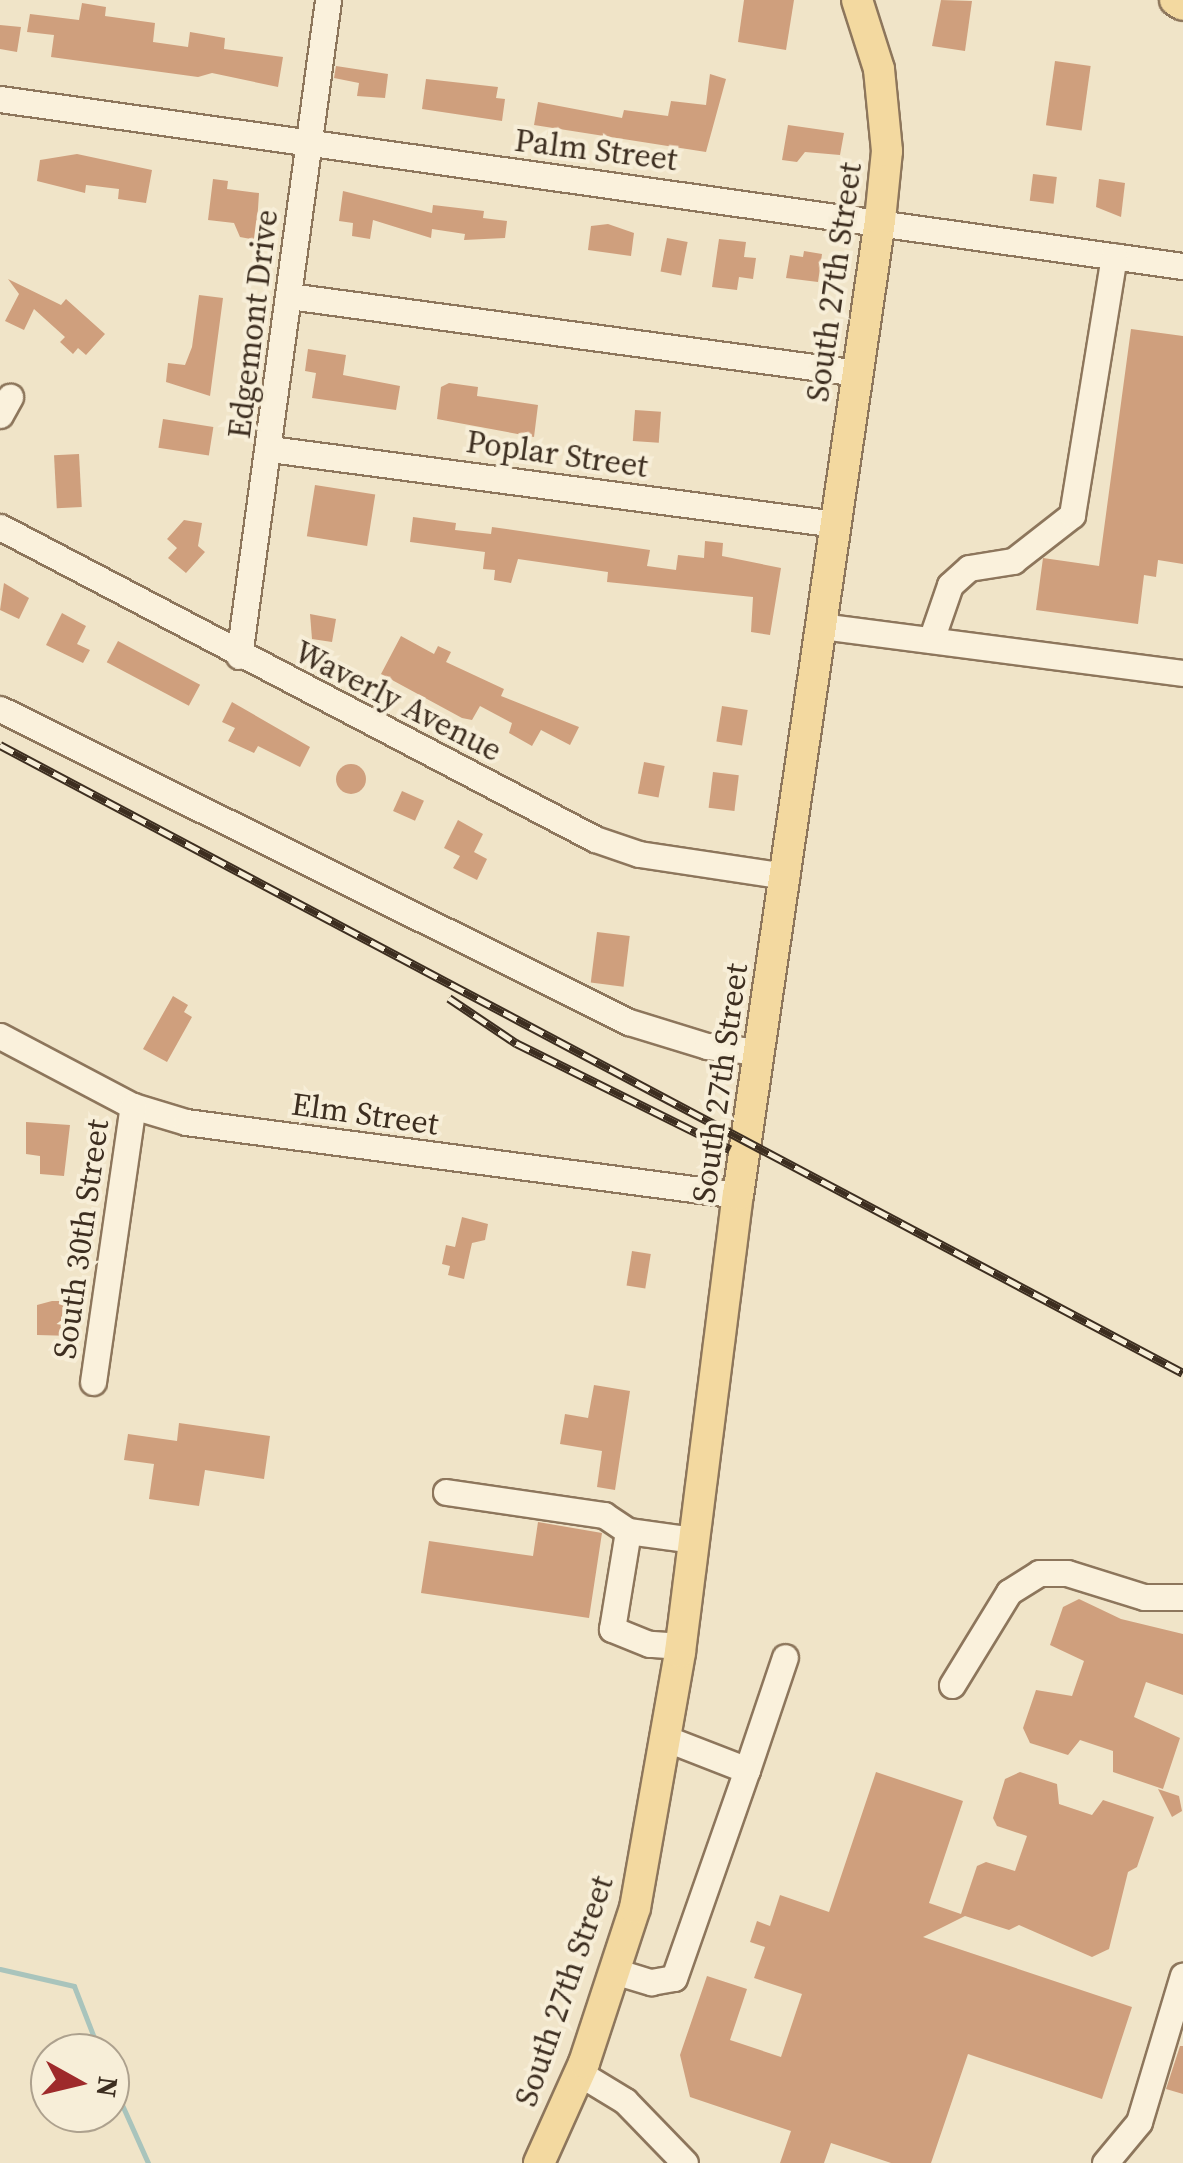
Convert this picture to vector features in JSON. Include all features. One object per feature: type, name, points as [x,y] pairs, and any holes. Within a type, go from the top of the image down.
[{"type":"main road","name":"South 27th Street","points":[[539,2163],[579,2073],[635,1908],[681,1646],[738,1195],[880,220],[887,152],[880,86],[857,0]]},
{"type":"main road","points":[[1175,0],[1183,5]]},
{"type":"street","name":"Edgemont Drive","points":[[239,656],[328,0]]},
{"type":"street","name":"Palm Street","points":[[0,100],[880,220],[1183,266]]},
{"type":"street","points":[[931,640],[950,586],[968,568],[1013,561],[1072,515],[1114,256]]},
{"type":"street","points":[[289,296],[858,373]]},
{"type":"street","name":"Poplar Street","points":[[270,449],[836,524]]},
{"type":"street","name":"Waverly Avenue","points":[[0,527],[239,656],[595,839],[639,854],[786,876]]},
{"type":"street","points":[[821,626],[1183,674]]},
{"type":"street","points":[[0,709],[628,1022],[707,1046],[760,1052]]},
{"type":"street","name":"Elm Street","points":[[0,1036],[133,1106],[186,1122],[738,1195]]},
{"type":"street","name":"South 30th Street","points":[[93,1382],[133,1106]]},
{"type":"street","points":[[446,1492],[604,1515],[628,1531],[694,1540]]},
{"type":"street","points":[[628,1531],[612,1630],[649,1644],[681,1646]]},
{"type":"street","points":[[952,1684],[1009,1592],[1039,1574],[1067,1574],[1144,1597],[1183,1596]]},
{"type":"street","points":[[614,1971],[651,1982],[674,1978],[786,1657]]},
{"type":"street","points":[[665,1738],[747,1770]]},
{"type":"street","points":[[1105,2163],[1140,2122],[1183,1976]]},
{"type":"street","points":[[579,2073],[624,2101],[686,2163]]},
{"type":"building","points":[[744,0],[794,0],[786,50],[738,42]]},
{"type":"building","points":[[941,0],[972,1],[965,51],[932,46]]},
{"type":"building","points":[[82,3],[106,7],[105,16],[155,23],[153,42],[188,47],[190,32],[225,38],[224,49],[283,57],[278,87],[212,73],[198,77],[51,57],[54,35],[27,32],[30,14],[79,20]]},
{"type":"building","points":[[0,25],[21,27],[17,52],[0,49]]},
{"type":"building","points":[[1055,61],[1091,66],[1082,130],[1046,125]]},
{"type":"building","points":[[336,66],[388,74],[385,98],[357,96],[359,83],[334,78]]},
{"type":"building","points":[[710,74],[726,79],[706,152],[534,125],[538,102],[622,118],[624,110],[668,116],[671,101],[706,105]]},
{"type":"building","points":[[426,79],[498,87],[496,98],[505,99],[502,121],[422,109]]},
{"type":"building","points":[[788,125],[844,133],[840,155],[805,152],[797,162],[782,160]]},
{"type":"building","points":[[77,154],[152,170],[146,203],[118,199],[119,189],[86,185],[85,193],[37,181],[40,160]]},
{"type":"building","points":[[1033,174],[1057,177],[1054,204],[1030,201]]},
{"type":"building","points":[[213,179],[228,181],[227,189],[259,193],[256,240],[240,237],[234,223],[208,220]]},
{"type":"building","points":[[1099,179],[1125,183],[1121,217],[1096,207]]},
{"type":"building","points":[[343,191],[432,213],[433,205],[484,211],[483,218],[507,221],[505,238],[464,240],[465,234],[432,229],[431,238],[373,220],[370,239],[352,236],[353,223],[339,221]]},
{"type":"building","points":[[608,224],[634,233],[631,256],[588,250],[591,226]]},
{"type":"building","points":[[667,238],[688,242],[681,275],[661,271]]},
{"type":"building","points":[[719,239],[746,242],[744,257],[756,258],[753,279],[739,277],[737,290],[712,287]]},
{"type":"building","points":[[804,251],[822,254],[818,282],[786,278],[790,255],[803,257]]},
{"type":"building","points":[[8,279],[61,305],[66,299],[105,334],[86,355],[78,348],[73,354],[60,342],[65,337],[34,309],[24,330],[5,321],[19,294]]},
{"type":"building","points":[[199,295],[223,298],[210,396],[166,382],[168,363],[185,365],[192,347]]},
{"type":"building","points":[[1131,329],[1183,336],[1183,564],[1158,560],[1156,577],[1144,575],[1138,624],[1036,610],[1043,558],[1099,566]]},
{"type":"building","points":[[308,349],[346,355],[343,375],[400,386],[396,410],[312,398],[316,373],[305,371]]},
{"type":"building","points":[[449,383],[478,387],[477,396],[538,405],[534,437],[437,419],[441,387]]},
{"type":"building","points":[[635,410],[661,412],[659,443],[633,441]]},
{"type":"building","points":[[163,419],[213,427],[209,456],[158,448]]},
{"type":"building","points":[[79,454],[82,507],[57,508],[54,455]]},
{"type":"building","points":[[315,485],[375,495],[367,546],[307,536]]},
{"type":"building","points":[[413,517],[456,523],[455,530],[491,534],[492,527],[650,550],[647,566],[676,570],[678,555],[704,558],[705,541],[723,543],[722,556],[781,568],[770,635],[751,632],[753,597],[607,582],[608,572],[518,559],[511,583],[494,580],[495,570],[483,569],[485,552],[410,542]]},
{"type":"building","points":[[184,520],[202,523],[198,546],[205,552],[186,573],[168,558],[177,548],[167,539]]},
{"type":"building","points":[[4,583],[29,598],[19,619],[0,610]]},
{"type":"building","points":[[62,613],[86,626],[77,644],[90,650],[83,663],[46,645]]},
{"type":"building","points":[[310,614],[336,619],[332,642],[312,639]]},
{"type":"building","points":[[401,636],[434,654],[438,646],[451,652],[446,662],[504,689],[501,696],[579,727],[570,745],[541,730],[532,746],[509,733],[512,723],[480,706],[472,720],[462,718],[381,674]]},
{"type":"building","points":[[118,641],[200,685],[189,706],[107,662]]},
{"type":"building","points":[[232,702],[310,747],[300,767],[258,746],[254,753],[228,741],[235,728],[222,722]]},
{"type":"building","points":[[722,706],[748,710],[742,746],[716,742]]},
{"type":"building","points":[[644,762],[665,766],[659,797],[638,793]]},
{"type":"building","points":[[351,764],[365,773],[366,779],[357,793],[351,794],[337,785],[336,779],[345,765]]},
{"type":"building","points":[[713,772],[739,775],[734,811],[709,808]]},
{"type":"building","points":[[402,791],[424,801],[415,821],[393,811]]},
{"type":"building","points":[[458,820],[483,834],[474,852],[487,859],[477,880],[453,868],[460,856],[444,848]]},
{"type":"building","points":[[597,932],[630,936],[624,987],[591,983]]},
{"type":"building","points":[[173,996],[188,1005],[184,1012],[192,1017],[167,1062],[143,1049]]},
{"type":"building","points":[[26,1122],[70,1125],[64,1176],[40,1174],[40,1156],[26,1154]]},
{"type":"building","points":[[462,1217],[488,1224],[485,1240],[472,1243],[464,1279],[448,1275],[450,1266],[442,1264],[446,1245],[455,1247]]},
{"type":"building","points":[[632,1251],[651,1254],[645,1289],[627,1286]]},
{"type":"building","points":[[73,1301],[73,1336],[37,1335],[37,1305]]},
{"type":"building","points":[[594,1385],[630,1391],[615,1490],[597,1487],[602,1451],[560,1444],[565,1414],[588,1418]]},
{"type":"building","points":[[179,1423],[270,1436],[264,1479],[205,1470],[199,1506],[149,1499],[154,1464],[124,1460],[128,1434],[177,1441]]},
{"type":"building","points":[[538,1522],[602,1533],[589,1618],[421,1593],[429,1541],[533,1556]]},
{"type":"building","points":[[1079,1599],[1121,1619],[1183,1634],[1183,1695],[1146,1682],[1134,1717],[1180,1738],[1163,1789],[1113,1772],[1113,1751],[1080,1740],[1068,1755],[1030,1743],[1023,1728],[1036,1690],[1072,1696],[1084,1661],[1050,1645],[1063,1607]]},
{"type":"building","points":[[876,1772],[963,1801],[929,1903],[961,1914],[977,1866],[986,1862],[1015,1871],[1027,1836],[997,1826],[993,1818],[1005,1779],[1020,1772],[1057,1784],[1059,1804],[1092,1815],[1103,1800],[1154,1817],[1137,1867],[1128,1872],[1109,1949],[1092,1957],[1019,1925],[1009,1930],[965,1916],[923,1937],[1132,2007],[1102,2099],[968,2054],[931,2163],[891,2163],[831,2143],[824,2163],[780,2163],[791,2131],[690,2097],[680,2055],[707,1976],[747,1989],[730,2040],[781,2057],[802,1994],[754,1978],[765,1947],[750,1942],[757,1921],[770,1926],[780,1895],[829,1912]]},
{"type":"building","points":[[1158,1789],[1179,1796],[1182,1811],[1172,1817]]},
{"type":"building","points":[[1183,2046],[1183,2094],[1166,2089]]},
{"type":"waterway","points":[[0,1969],[74,1986],[92,2033]]},
{"type":"waterway","points":[[130,2123],[148,2163]]},
{"type":"railway","points":[[0,745],[1183,1373]]},
{"type":"railway","points":[[449,998],[516,1043],[730,1149]]}]
